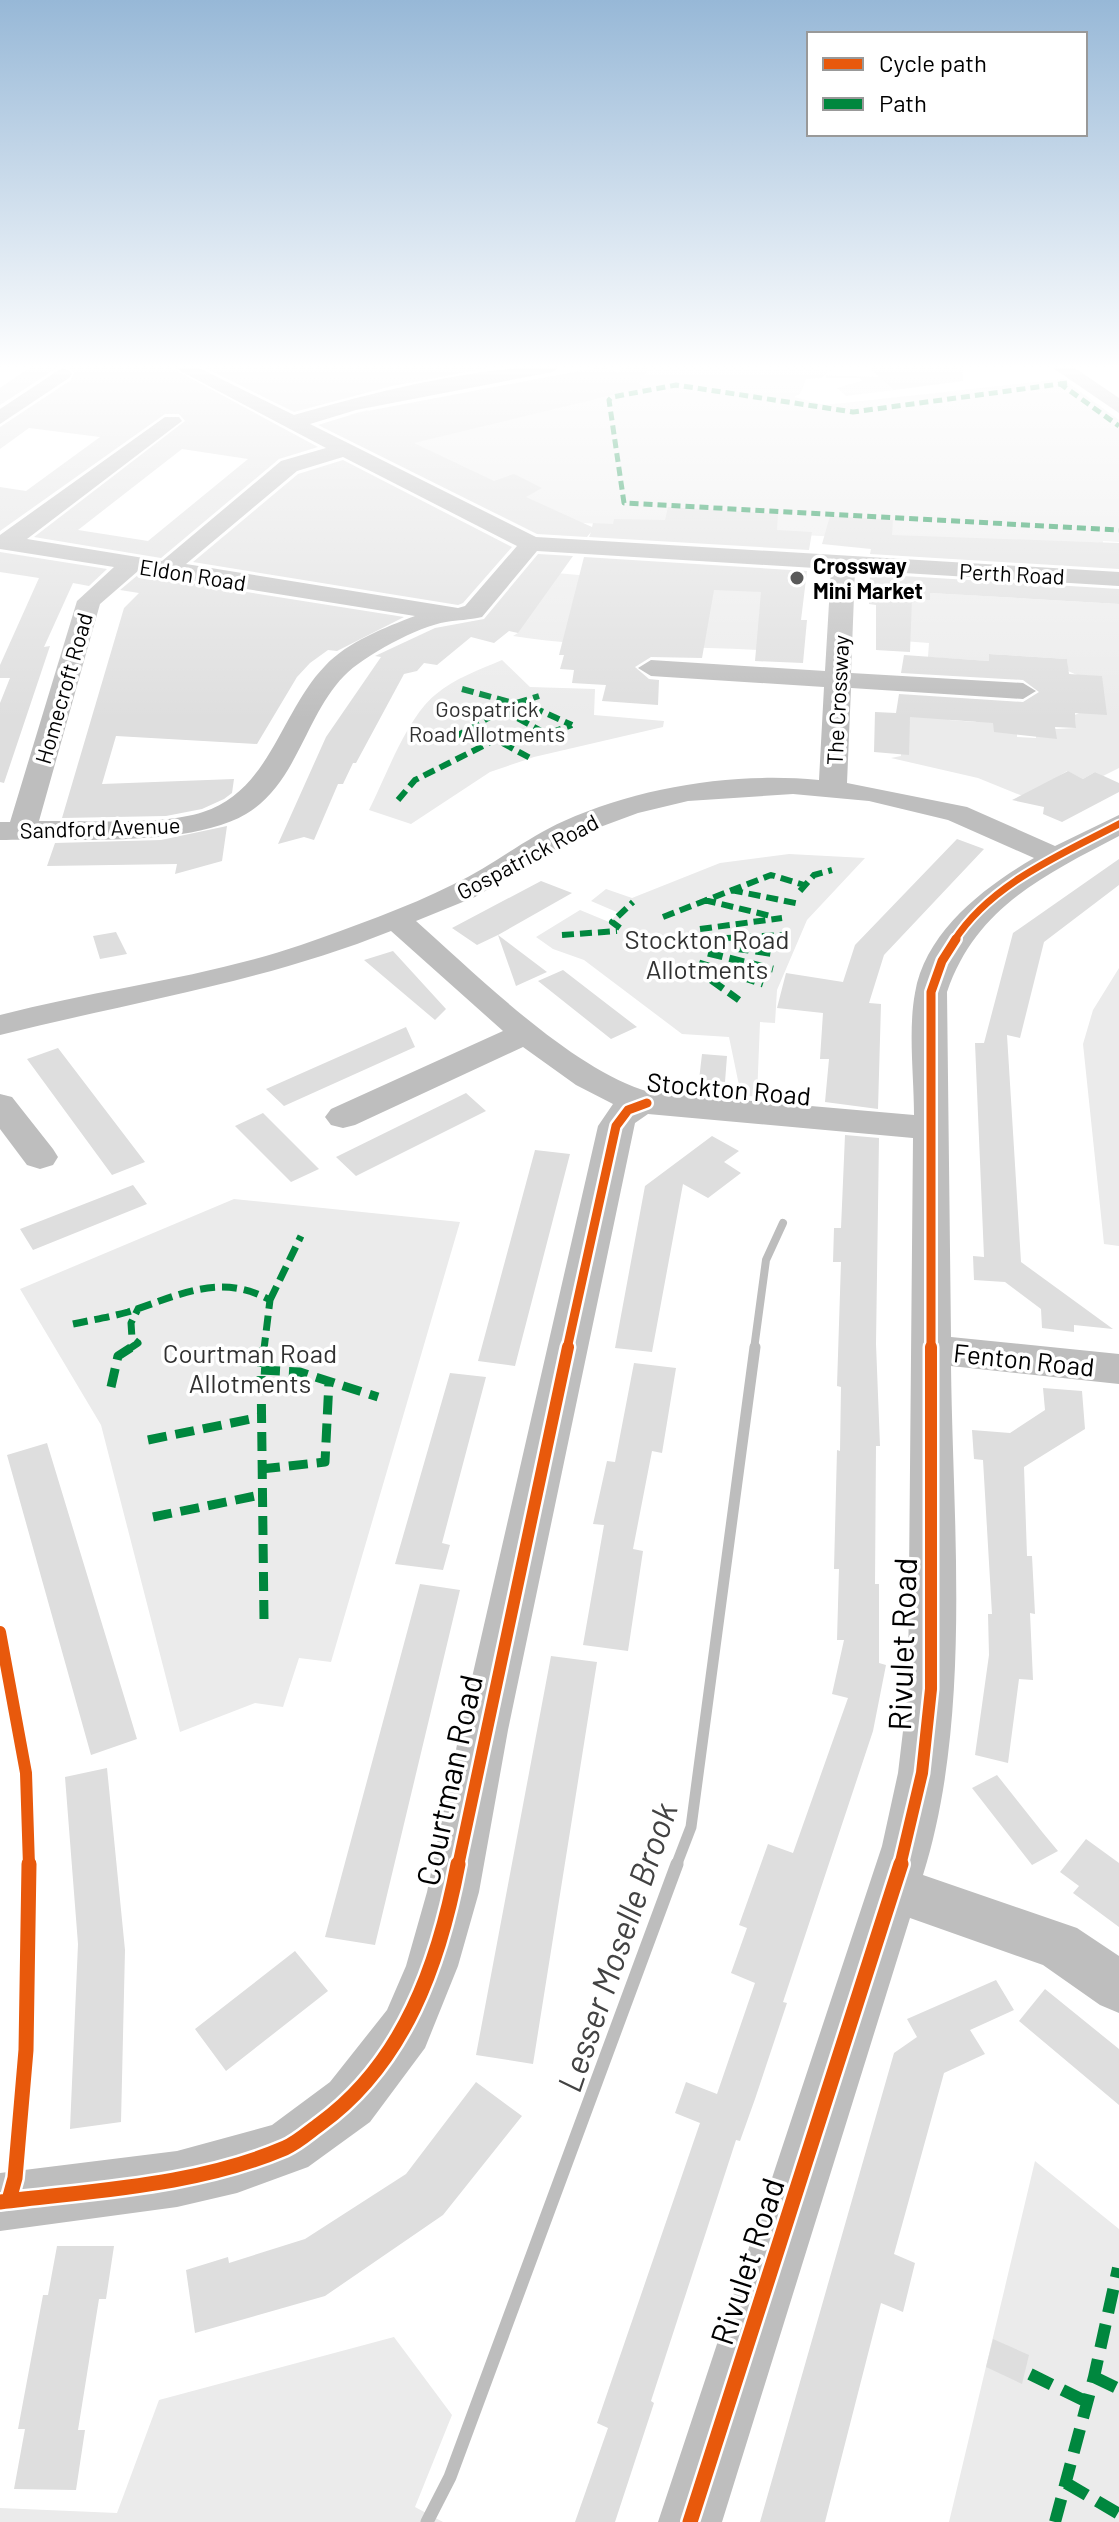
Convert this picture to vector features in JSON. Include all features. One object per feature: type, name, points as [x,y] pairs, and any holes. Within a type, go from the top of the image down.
[{"type":"street","points":[[4,543],[86,484]]},
{"type":"street","points":[[166,569],[268,484]]},
{"type":"street","name":"Perth Road","points":[[413,484],[531,544],[1119,579]]},
{"type":"street","name":"Eldon Road","points":[[4,543],[166,569],[399,617]]},
{"type":"street","name":"Sandford Avenue","points":[[11,830],[180,826],[202,823],[238,809],[263,784],[337,668],[399,617],[429,618],[473,612],[531,544]]},
{"type":"street","name":"Homecroft Road","points":[[11,830],[89,601],[132,564]]},
{"type":"street","name":"The Crossway","points":[[833,788],[843,564]]},
{"type":"street","points":[[651,668],[1023,691]]},
{"type":"street","name":"Gospatrick Road","points":[[0,1025],[267,965],[397,920],[464,891],[574,827],[629,807],[723,789],[833,788],[957,813],[1057,858]]},
{"type":"street","name":"Rivulet Road","points":[[690,2522],[907,1846],[922,1773],[931,1689],[928,1128],[934,975],[958,934],[987,904],[1057,858],[1119,824]]},
{"type":"street","points":[[397,920],[527,1032],[621,1106]]},
{"type":"street","points":[[343,1117],[527,1032]]},
{"type":"street","points":[[0,1105],[40,1157]]},
{"type":"street","name":"Stockton Road","points":[[621,1106],[928,1128]]},
{"type":"street","name":"Courtman Road","points":[[0,2202],[177,2179],[237,2165],[288,2147],[350,2102],[406,2029],[432,1966],[453,1892],[484,1730],[621,1106]]},
{"type":"street","name":"Fenton Road","points":[[930,1349],[1119,1369]]},
{"type":"street","points":[[892,1888],[1059,1946],[1119,1987]]},
{"type":"green space","points":[[488,484],[1119,484],[1119,542],[1103,541],[1103,546],[1098,542],[893,540],[583,523],[579,529]]},
{"type":"green space","points":[[534,571],[778,593],[759,613],[776,651],[611,645],[513,636],[518,633]]},
{"type":"green space","points":[[930,593],[1119,604],[1119,768],[1103,776],[1095,772],[1083,779],[1067,771],[1025,797],[978,778],[891,758],[901,756],[901,743],[909,743],[901,713],[948,713],[949,720],[976,722],[976,715],[1017,733],[1017,737],[1036,738],[1036,730],[1076,728],[1075,715],[1079,713],[1077,675],[1068,671],[1067,659],[989,654],[989,661],[928,657],[929,643],[902,641],[912,599]]},
{"type":"green space","name":"Gospatrick Road Allotments","points":[[502,660],[530,687],[595,689],[594,715],[664,721],[663,727],[534,757],[490,772],[411,824],[369,810],[406,733],[425,705],[451,684]]},
{"type":"green space","name":"Stockton Road Allotments","points":[[789,854],[865,858],[807,920],[777,990],[775,1023],[760,1022],[757,1097],[741,1095],[729,1037],[682,1034],[584,960],[553,949],[536,937],[580,910],[609,922],[619,913],[591,901],[606,889],[632,898],[720,863]]},
{"type":"green space","points":[[1119,968],[1119,1246],[1104,1244],[1083,1044],[1093,1010]]},
{"type":"green space","name":"Courtman Road Allotments","points":[[234,1199],[460,1222],[331,1662],[299,1658],[283,1707],[255,1703],[180,1732],[101,1425],[20,1289]]},
{"type":"green space","points":[[1035,2161],[1119,2229],[1119,2522],[949,2522]]},
{"type":"green space","points":[[394,2337],[452,2415],[415,2507],[443,2522],[0,2522],[0,2508],[117,2513],[159,2400]]},
{"type":"building","points":[[36,484],[67,484],[0,531],[0,487],[26,491]]},
{"type":"building","points":[[103,484],[137,484],[78,530],[148,541],[218,484],[250,484],[161,558],[34,537]]},
{"type":"building","points":[[286,484],[389,484],[512,547],[458,605],[193,562]]},
{"type":"building","points":[[436,484],[533,484],[542,488],[526,497],[592,527],[593,523],[613,524],[614,519],[665,520],[668,507],[778,514],[777,530],[812,532],[809,550],[589,537],[591,532],[587,537],[537,534]]},
{"type":"building","points":[[830,516],[893,520],[892,535],[1119,543],[1119,569],[870,554],[871,549],[822,544]]},
{"type":"building","points":[[0,552],[107,569],[89,586],[73,583],[44,647],[50,646],[4,783],[0,782],[0,703],[10,678],[0,678],[0,665],[39,578],[0,572]]},
{"type":"building","points":[[538,554],[573,556],[518,633],[509,631],[494,643],[471,637],[437,665],[424,663],[417,671],[404,674],[356,763],[353,763],[343,784],[338,784],[314,840],[304,837],[278,844],[326,737],[381,657],[375,656],[435,628],[484,619]]},
{"type":"building","points":[[584,557],[807,571],[801,620],[807,620],[803,663],[755,661],[761,592],[714,590],[702,658],[651,657],[635,667],[649,679],[659,680],[658,705],[602,701],[606,685],[572,683],[574,670],[560,669],[564,655],[559,655]]},
{"type":"building","points":[[139,574],[404,617],[337,651],[328,650],[310,663],[297,677],[257,744],[116,736],[102,784],[234,779],[232,793],[224,799],[202,809],[166,816],[62,818],[124,608],[139,593],[120,590]]},
{"type":"building","points":[[870,574],[1119,589],[1119,604],[930,593],[930,600],[912,599],[910,652],[876,650],[876,605],[869,604]]},
{"type":"building","points":[[989,654],[1067,659],[1069,674],[1102,676],[1107,715],[1075,713],[1076,728],[1055,727],[1057,739],[994,732],[993,723],[910,717],[909,755],[874,752],[875,712],[896,713],[899,694],[1023,702],[1039,692],[1023,680],[901,673],[904,655],[989,661]]},
{"type":"building","points":[[1068,771],[1083,779],[1095,772],[1119,783],[1119,792],[1062,822],[1043,814],[1044,807],[1012,800]]},
{"type":"building","points":[[227,826],[222,861],[175,874],[177,864],[47,866],[55,843],[161,840]]},
{"type":"building","points":[[957,839],[984,849],[884,955],[869,1003],[881,1004],[878,1109],[825,1102],[829,1059],[820,1059],[823,1013],[777,1008],[786,973],[843,982],[855,945]]},
{"type":"building","points":[[1119,859],[1119,885],[1044,942],[1020,1038],[1007,1035],[1021,1262],[1113,1329],[1074,1325],[1074,1332],[1042,1328],[1041,1309],[1005,1282],[974,1280],[973,1256],[984,1257],[975,1043],[984,1043],[1013,933]]},
{"type":"building","points":[[541,881],[572,893],[477,945],[452,928]]},
{"type":"building","points":[[116,932],[127,954],[100,959],[93,936]]},
{"type":"building","points":[[498,935],[547,972],[516,986]]},
{"type":"building","points":[[393,951],[446,1009],[435,1020],[364,960]]},
{"type":"building","points":[[563,970],[637,1027],[611,1039],[538,981]]},
{"type":"building","points":[[406,1027],[415,1047],[284,1106],[266,1089]]},
{"type":"building","points":[[58,1048],[145,1162],[112,1175],[27,1059]]},
{"type":"building","points":[[702,1054],[727,1056],[725,1082],[699,1080]]},
{"type":"building","points":[[466,1093],[486,1111],[356,1176],[336,1157]]},
{"type":"building","points":[[263,1113],[319,1169],[291,1182],[235,1126]]},
{"type":"building","points":[[845,1135],[879,1138],[876,1344],[880,1446],[876,1446],[875,1584],[879,1584],[879,1663],[886,1665],[873,1731],[783,2002],[787,2003],[740,2141],[736,2140],[615,2522],[575,2522],[608,2428],[597,2423],[700,2123],[675,2113],[686,2082],[717,2094],[755,1983],[731,1973],[747,1928],[739,1925],[768,1844],[793,1853],[848,1698],[832,1694],[844,1640],[837,1640],[839,1569],[834,1569],[837,1450],[840,1451],[841,1387],[837,1386],[841,1262],[833,1262],[834,1228],[841,1228]]},
{"type":"building","points":[[712,1136],[739,1151],[724,1162],[741,1173],[708,1198],[683,1184],[652,1352],[615,1348],[645,1186]]},
{"type":"building","points":[[535,1150],[570,1154],[515,1366],[478,1361]]},
{"type":"building","points":[[133,1185],[147,1204],[33,1250],[20,1229]]},
{"type":"building","points":[[634,1363],[676,1368],[662,1453],[652,1451],[633,1549],[643,1551],[628,1651],[583,1645],[604,1525],[593,1524],[607,1461],[615,1462]]},
{"type":"building","points":[[450,1373],[486,1377],[442,1543],[450,1545],[443,1570],[395,1564]]},
{"type":"building","points":[[1043,1388],[1082,1391],[1085,1429],[1024,1467],[1027,1556],[1032,1556],[1035,1614],[1030,1613],[1033,1680],[1019,1679],[1008,1763],[975,1755],[989,1655],[988,1614],[992,1614],[983,1460],[974,1459],[972,1430],[1010,1433],[1045,1410]]},
{"type":"building","points":[[47,1443],[137,1739],[91,1755],[7,1455]]},
{"type":"building","points":[[420,1584],[460,1590],[375,1945],[325,1937]]},
{"type":"building","points":[[551,1656],[597,1662],[533,2064],[476,2055]]},
{"type":"building","points":[[107,1768],[125,1950],[121,2122],[70,2129],[78,1944],[65,1777]]},
{"type":"building","points":[[997,1775],[1058,1851],[1032,1865],[972,1788]]},
{"type":"building","points":[[1086,1839],[1119,1863],[1119,1927],[1073,1893],[1079,1886],[1060,1872]]},
{"type":"building","points":[[295,1951],[328,1991],[226,2071],[195,2029]]},
{"type":"building","points":[[996,1980],[1014,2010],[970,2030],[985,2054],[944,2073],[894,2254],[915,2263],[903,2312],[881,2303],[825,2522],[760,2522],[894,2053],[917,2037],[907,2019]]},
{"type":"building","points":[[1045,1989],[1119,2049],[1119,2105],[1019,2021]]},
{"type":"building","points":[[476,2082],[522,2116],[443,2215],[325,2296],[195,2333],[186,2270],[228,2257],[229,2263],[305,2239],[406,2174]]},
{"type":"building","points":[[57,2246],[114,2246],[106,2299],[99,2299],[78,2430],[85,2430],[76,2490],[14,2489],[25,2429],[18,2429],[43,2295],[48,2295]]},
{"type":"building","points":[[993,2339],[1029,2355],[1022,2384],[986,2367]]},
{"type":"waterway","name":"Lesser Moselle Brook","points":[[754,1349],[766,1260],[783,1223]]},
{"type":"waterway","name":"Lesser Moselle Brook","points":[[676,1866],[691,1827],[755,1347]]},
{"type":"waterway","name":"Lesser Moselle Brook","points":[[427,2522],[450,2477],[677,1864]]},
{"type":"marked path","points":[[621,484],[624,503],[1119,530]]},
{"type":"marked path","points":[[462,689],[539,710],[572,725]]},
{"type":"marked path","points":[[453,738],[513,704],[539,696]]},
{"type":"marked path","points":[[502,710],[547,734],[572,725]]},
{"type":"marked path","points":[[471,726],[530,758]]},
{"type":"marked path","points":[[398,800],[415,780],[497,739]]},
{"type":"marked path","points":[[800,891],[814,875],[832,870]]},
{"type":"marked path","points":[[663,917],[771,875],[804,885]]},
{"type":"marked path","points":[[731,890],[800,904]]},
{"type":"marked path","points":[[704,900],[771,916]]},
{"type":"marked path","points":[[620,928],[612,922],[633,902]]},
{"type":"marked path","points":[[700,929],[782,918]]},
{"type":"marked path","points":[[562,935],[617,931]]},
{"type":"marked path","points":[[708,939],[782,935]]},
{"type":"marked path","points":[[712,945],[776,954]]},
{"type":"marked path","points":[[708,953],[773,969]]},
{"type":"marked path","points":[[699,963],[763,984]]},
{"type":"marked path","points":[[693,967],[739,1000]]},
{"type":"marked path","points":[[270,1300],[301,1236]]},
{"type":"marked path","points":[[73,1324],[124,1313],[172,1294],[205,1286],[239,1287],[270,1300],[261,1370],[264,1619]]},
{"type":"marked path","points":[[111,1387],[118,1356],[138,1343],[132,1338],[131,1323],[139,1307]]},
{"type":"marked path","points":[[261,1370],[300,1372],[378,1397]]},
{"type":"marked path","points":[[261,1469],[325,1462],[329,1381]]},
{"type":"marked path","points":[[148,1440],[261,1417]]},
{"type":"marked path","points":[[153,1517],[260,1495]]},
{"type":"marked path","points":[[1055,2522],[1094,2377],[1118,2268]]},
{"type":"marked path","points":[[1030,2374],[1087,2402]]},
{"type":"marked path","points":[[1094,2377],[1119,2389]]},
{"type":"marked path","points":[[1066,2483],[1119,2514]]},
{"type":"cycle path","points":[[690,2522],[907,1846],[922,1773],[931,1689],[931,992],[942,961],[959,934],[980,910],[1033,871],[1119,824]]},
{"type":"cycle path","points":[[0,2202],[177,2179],[237,2165],[288,2147],[350,2102],[406,2029],[432,1966],[453,1892],[484,1730],[616,1126],[628,1110],[647,1103]]},
{"type":"cycle path","points":[[0,1632],[26,1773],[29,1830],[26,2050],[15,2178],[9,2200]]},
{"type":"place","name":"Crossway Mini Market","points":[[797,578]]}]
